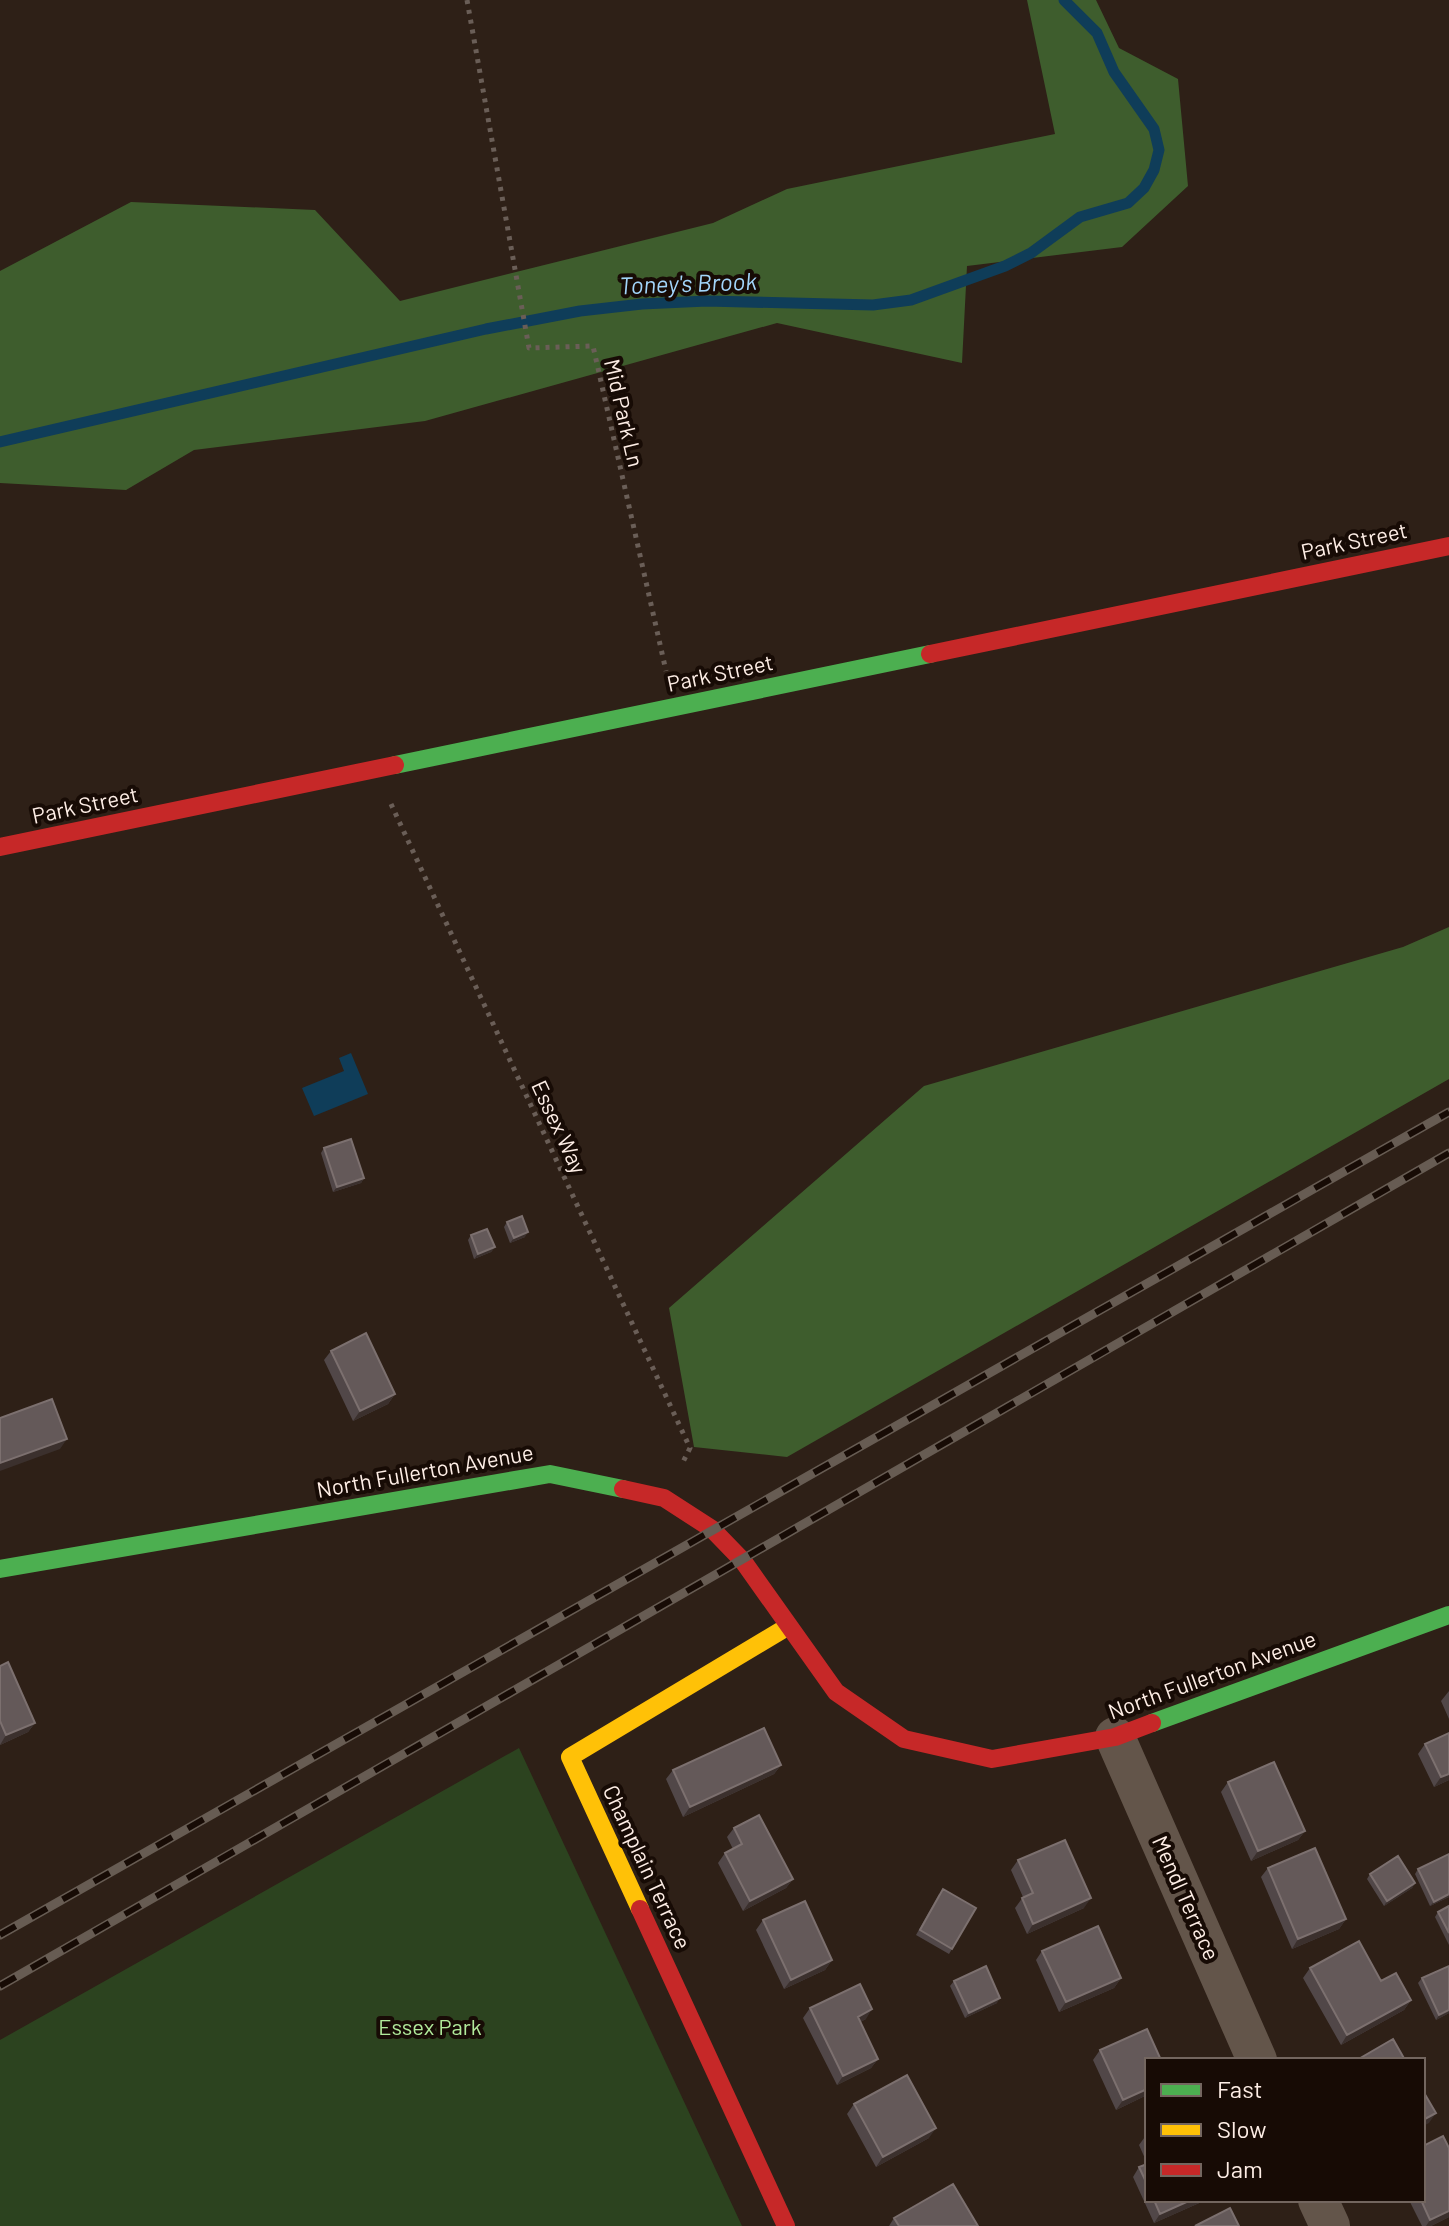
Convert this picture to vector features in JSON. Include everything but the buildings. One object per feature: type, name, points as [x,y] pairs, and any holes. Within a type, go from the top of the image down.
[{"type":"street","name":"Park Street","points":[[0,847],[1449,546]]},
{"type":"street","name":"North Fullerton Avenue","points":[[0,1569],[550,1474],[664,1498],[712,1529],[743,1561],[836,1692],[904,1739],[992,1759],[1115,1737],[1449,1615]]},
{"type":"street","name":"Champlain Terrace","points":[[786,2226],[570,1757],[787,1627]]},
{"type":"street","name":"Mendl Terrace","points":[[1115,1737],[1256,2058]]},
{"type":"street","points":[[1319,2202],[1330,2226]]},
{"type":"path","name":"Mid Park Ln","points":[[467,0],[529,348],[593,346],[673,707]]},
{"type":"path","name":"Essex Way","points":[[371,770],[398,817],[690,1448],[664,1498]]},
{"type":"green space","points":[[1027,0],[1096,0],[1119,48],[1178,79],[1188,186],[1122,247],[967,266],[962,363],[777,323],[425,421],[194,450],[126,490],[0,483],[0,271],[131,202],[315,210],[400,301],[713,223],[787,189],[1055,134]]},
{"type":"green space","points":[[1449,927],[1449,1079],[787,1457],[694,1447],[669,1308],[924,1086],[1403,947]]},
{"type":"green space","name":"Essex Park","points":[[519,1748],[742,2226],[0,2226],[0,2040]]},
{"type":"water","points":[[351,1053],[368,1094],[314,1116],[302,1088],[344,1071],[339,1058]]},
{"type":"waterway","name":"Toney's Brook","points":[[0,442],[486,329],[580,311],[707,301],[873,305],[911,300],[1005,266],[1031,253],[1080,217],[1128,203],[1144,188],[1154,170],[1159,150],[1154,129],[1114,72],[1097,33],[1064,0]]},
{"type":"railway","points":[[0,1935],[1449,1112]]},
{"type":"railway","points":[[0,1986],[1449,1153]]},
{"type":"traffic: fast","points":[[395,765],[930,654]]},
{"type":"traffic: fast","points":[[0,1569],[550,1474],[623,1489]]},
{"type":"traffic: fast","points":[[1152,1723],[1449,1615]]},
{"type":"traffic: slow","points":[[640,1909],[570,1757],[787,1627]]},
{"type":"traffic: jam","points":[[930,654],[1449,546]]},
{"type":"traffic: jam","points":[[0,847],[395,765]]},
{"type":"traffic: jam","points":[[623,1489],[664,1498],[712,1529],[743,1561],[836,1692],[904,1739],[992,1759],[1115,1737],[1152,1723]]},
{"type":"traffic: jam","points":[[640,1909],[786,2226]]}]
